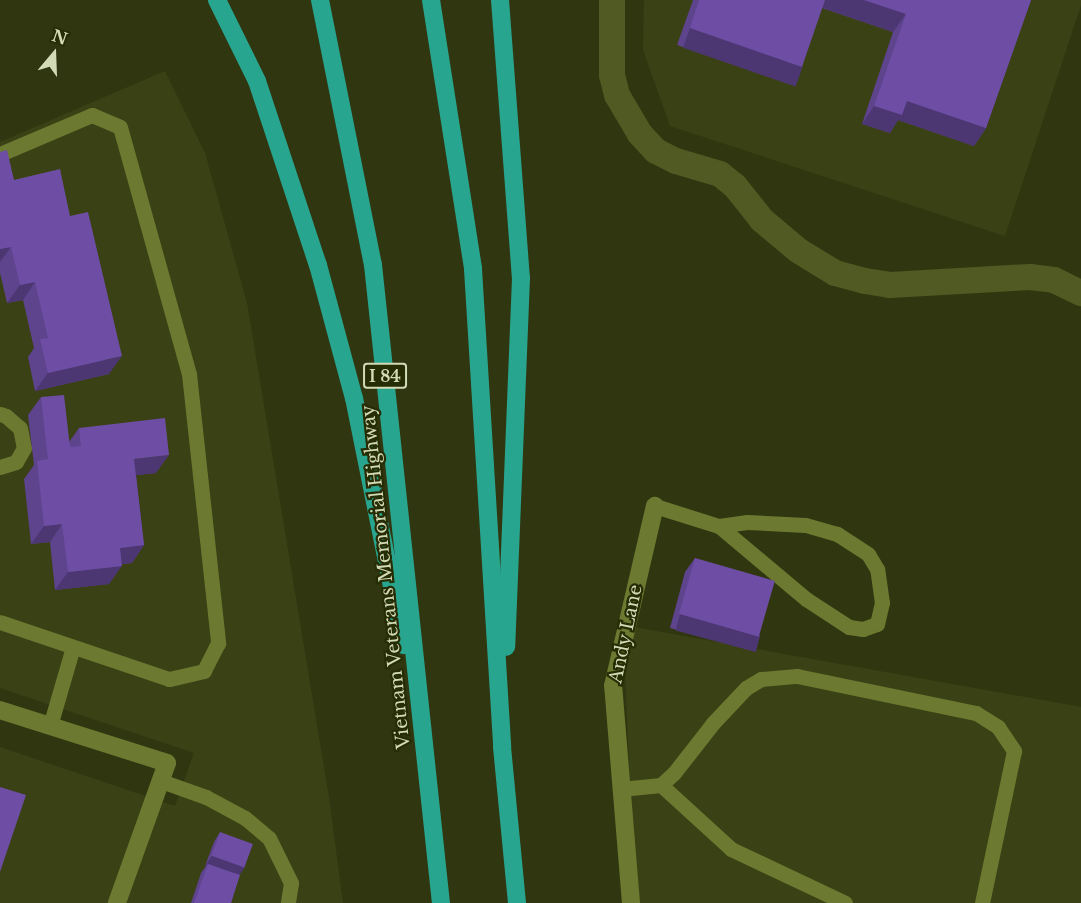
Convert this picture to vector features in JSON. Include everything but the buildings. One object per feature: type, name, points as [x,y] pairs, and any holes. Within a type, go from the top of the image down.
[{"type":"highway","points":[[217,0],[257,81],[318,265],[354,398],[427,756]]},
{"type":"highway","name":"Vietnam Veterans Memorial Highway","points":[[320,0],[373,265],[441,903]]},
{"type":"highway","points":[[431,0],[472,269],[502,747],[518,903]]},
{"type":"highway","points":[[500,0],[521,278],[502,747]]},
{"type":"street","name":"Andy Lane","points":[[631,903],[613,686],[655,506]]},
{"type":"street","points":[[0,710],[167,763],[117,903]]},
{"type":"lane","points":[[0,154],[92,115],[120,127],[189,374],[218,643],[204,671],[170,679],[0,622]]},
{"type":"lane","points":[[0,414],[6,416],[20,429],[24,448],[16,462],[0,467]]},
{"type":"lane","name":"Andy Lane","points":[[655,506],[719,526]]},
{"type":"lane","points":[[747,522],[805,525],[837,534],[868,554],[877,569],[882,603],[877,624],[863,629],[849,627],[806,599],[719,526],[747,522]]},
{"type":"lane","points":[[50,726],[73,647]]},
{"type":"lane","points":[[621,789],[661,784],[674,773],[713,723],[746,688],[761,679],[797,676],[976,713],[998,727],[1014,751],[982,903]]},
{"type":"lane","points":[[161,781],[206,797],[245,818],[269,838],[291,883],[288,903]]},
{"type":"lane","points":[[661,784],[731,849],[845,903]]},
{"type":"shaded area","points":[[644,0],[1081,0],[1081,5],[1005,236],[670,126],[643,50]]},
{"type":"shaded area","points":[[165,71],[205,153],[247,303],[329,797],[343,903],[0,903],[0,747],[175,806],[194,753],[0,688],[0,142]]},
{"type":"shaded area","points":[[623,625],[1081,707],[1081,903],[635,903]]},
{"type":"waterway","points":[[612,0],[612,75],[617,95],[640,134],[656,151],[676,161],[720,174],[735,186],[762,220],[799,251],[835,273],[890,285],[1030,277],[1054,280],[1081,293]]}]
